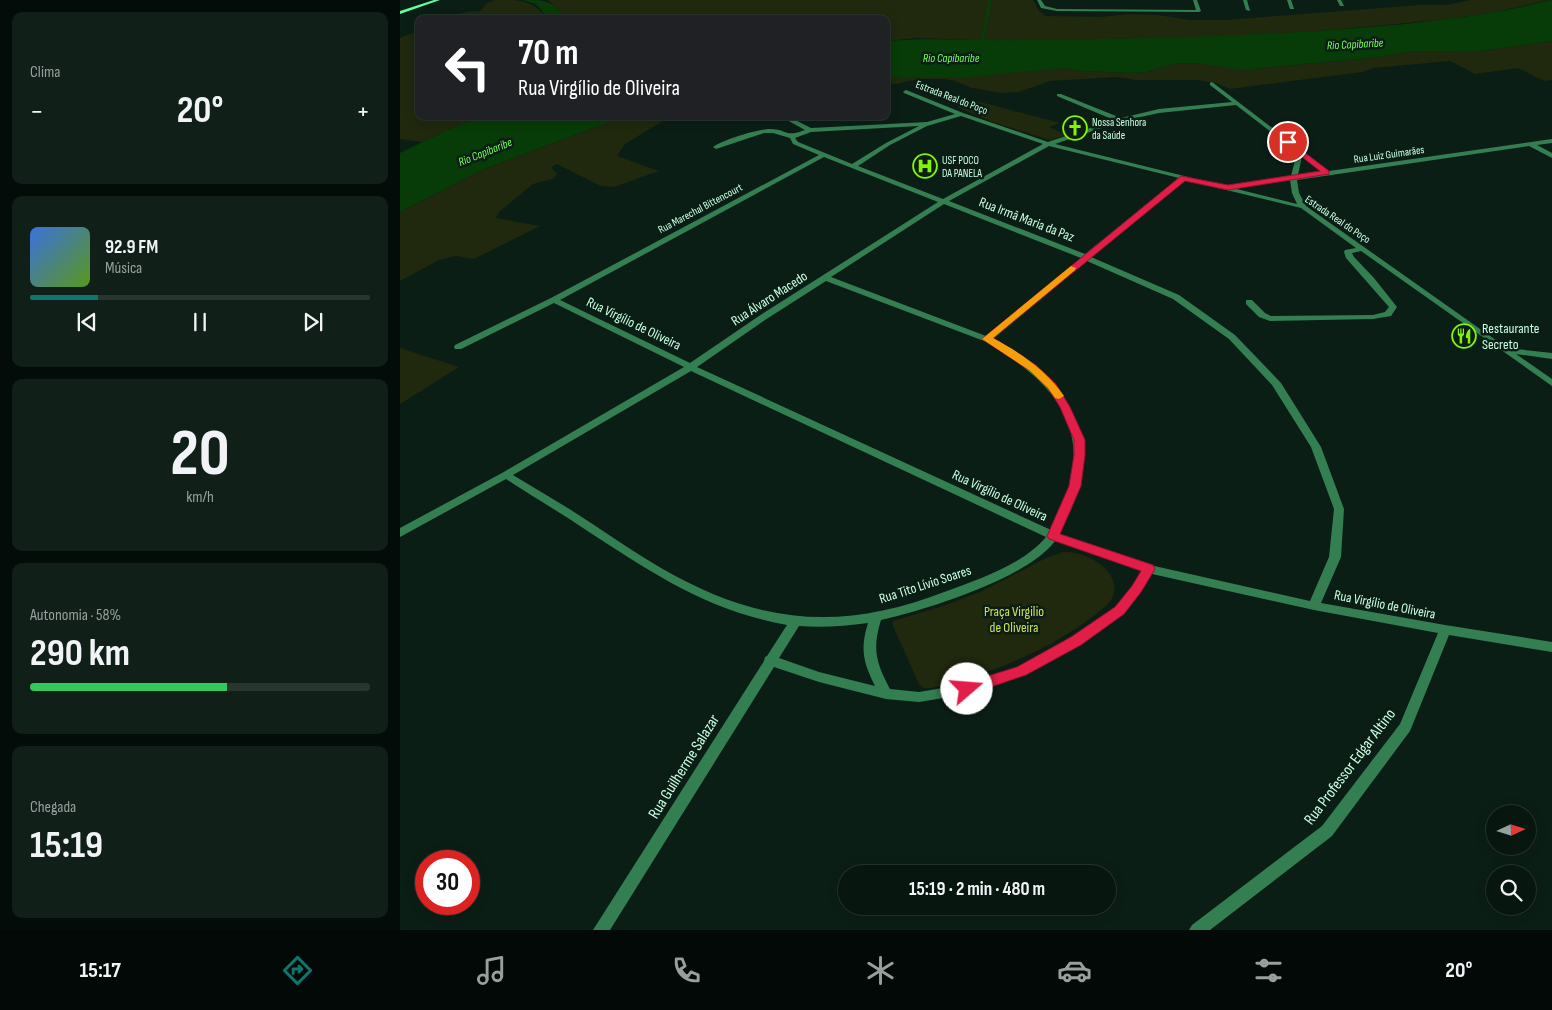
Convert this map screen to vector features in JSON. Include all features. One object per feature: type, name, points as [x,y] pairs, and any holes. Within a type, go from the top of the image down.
[{"type":"main road","points":[[400,13],[438,0]]},
{"type":"street","points":[[1039,0],[1043,7],[1057,10],[1199,11],[1195,0]]},
{"type":"street","points":[[1245,0],[1248,10]]},
{"type":"street","points":[[1289,0],[1292,8]]},
{"type":"street","points":[[1115,3],[1115,11]]},
{"type":"street","points":[[1212,84],[1327,172]]},
{"type":"street","name":"Estrada Real do Poço","points":[[906,92],[961,114],[1048,144],[1303,207],[1552,383]]},
{"type":"street","points":[[1059,95],[1120,120]]},
{"type":"street","name":"Rua Álvaro Macedo","points":[[400,533],[506,475],[691,367],[943,202],[1048,144],[1120,120],[1159,111],[1237,103]]},
{"type":"street","points":[[853,166],[888,144],[927,124],[961,114]]},
{"type":"street","points":[[791,120],[810,130]]},
{"type":"street","points":[[792,137],[810,130],[927,124]]},
{"type":"street","points":[[716,147],[763,131],[774,130],[792,137],[795,143],[824,155]]},
{"type":"street","name":"Rua Luiz Guimarães","points":[[1228,187],[1552,141]]},
{"type":"street","points":[[1530,144],[1552,156]]},
{"type":"street","points":[[1300,152],[1293,178],[1294,191],[1303,207]]},
{"type":"street","name":"Rua Irmã Maria da Paz","points":[[824,155],[1086,257],[1176,297],[1232,336],[1276,383],[1316,446],[1338,509],[1335,558],[1314,606]]},
{"type":"street","name":"Rua Marechal Bittencourt","points":[[458,346],[554,300],[824,155]]},
{"type":"street","points":[[987,339],[1183,178]]},
{"type":"street","points":[[1249,302],[1270,320],[1374,317],[1388,314],[1393,307],[1350,258],[1348,252],[1362,250]]},
{"type":"street","name":"Rua Tito Lívio Soares","points":[[506,475],[639,560],[684,586],[755,614],[795,622],[817,623],[876,616],[918,605],[973,586],[1033,556],[1053,536],[1075,486],[1080,455],[1079,440],[1065,407],[1052,386],[1033,368],[1005,348],[987,339],[826,278]]},
{"type":"street","name":"Rua Virgílio de Oliveira","points":[[554,300],[691,367],[1053,536],[1149,569],[1314,606],[1552,647]]},
{"type":"street","points":[[1506,350],[1552,356]]},
{"type":"street","points":[[769,660],[819,677],[886,694],[919,697],[967,689],[1021,671],[1076,641],[1120,610],[1137,589],[1149,569]]},
{"type":"street","points":[[876,616],[869,639],[869,655],[874,671],[886,694]]},
{"type":"street","name":"Rua Guilherme Salazar","points":[[601,930],[769,660],[795,622]]},
{"type":"street","name":"Rua Professor Edgar Altino","points":[[1197,930],[1327,831],[1405,728],[1445,630]]},
{"type":"green space","points":[[495,0],[525,2],[537,8],[545,15],[457,15],[480,11],[487,3]]},
{"type":"green space","points":[[548,0],[1033,0],[1039,11],[1046,16],[1101,17],[1129,14],[1158,15],[1190,20],[1225,20],[1420,5],[1448,5],[1470,0],[1550,0],[1490,13],[1449,19],[1310,32],[1218,37],[999,41],[918,38],[890,41],[890,15],[562,15]]},
{"type":"green space","points":[[415,32],[415,120],[473,120],[422,142],[400,139],[400,38]]},
{"type":"green space","points":[[1552,41],[1552,80],[1544,81],[1518,68],[1475,74],[1450,61],[1373,68],[1362,72],[1230,89],[1216,83],[1196,80],[1137,80],[1115,77],[1050,81],[1019,92],[1002,93],[972,88],[945,79],[919,79],[890,83],[890,77],[1063,68],[1082,71],[1128,73],[1147,72],[1174,64],[1194,63],[1252,69],[1380,57],[1413,51],[1474,52]]},
{"type":"green space","points":[[973,100],[1060,123],[1049,127],[1068,135],[1050,140],[992,122],[957,107]]},
{"type":"green space","points":[[614,120],[664,120],[625,144],[617,156],[659,171],[614,187],[601,186],[557,164],[551,167],[557,174],[553,179],[533,184],[499,212],[496,218],[540,226],[474,259],[456,256],[439,260],[400,281],[400,212],[484,169]]},
{"type":"green space","points":[[400,348],[459,367],[400,404]]},
{"type":"green space","name":"Praça Virgilio de Oliveira","points":[[1063,552],[1085,556],[1105,568],[1114,586],[1113,596],[1106,606],[1066,635],[1023,658],[978,675],[931,688],[924,688],[919,684],[893,626],[893,621],[946,605],[982,591],[1044,559]]},
{"type":"water","points":[[523,0],[548,2],[557,8],[561,15],[546,15],[536,4]]},
{"type":"water","name":"Rio Capibaribe","points":[[1552,0],[1552,41],[1474,52],[1413,51],[1380,57],[1252,69],[1237,69],[1194,63],[1174,64],[1147,72],[1128,73],[1082,71],[1063,68],[959,78],[890,77],[890,41],[1146,38],[1316,31],[1407,24],[1528,6]]},
{"type":"water","name":"Rio Capibaribe","points":[[473,120],[614,120],[484,169],[400,212],[400,153],[447,130]]},
{"type":"waterway","points":[[981,48],[990,0]]},
{"type":"slow traffic","points":[[1059,396],[1043,376],[1033,368],[1005,348],[987,339],[1071,268]]},
{"type":"place","name":"Nossa Senhora da Saúde","points":[[1075,128]]},
{"type":"place","name":"USF POCO DA PANELA","points":[[925,166]]},
{"type":"place","name":"Restaurante Secreto","points":[[1464,336]]},
{"type":"route","points":[[967,689],[1021,671],[1076,641],[1120,610],[1137,589],[1149,569],[1053,536],[1075,486],[1080,455],[1079,440],[1059,396],[1043,376],[1005,348],[987,339],[1183,178],[1228,187],[1327,172],[1288,142]]}]
